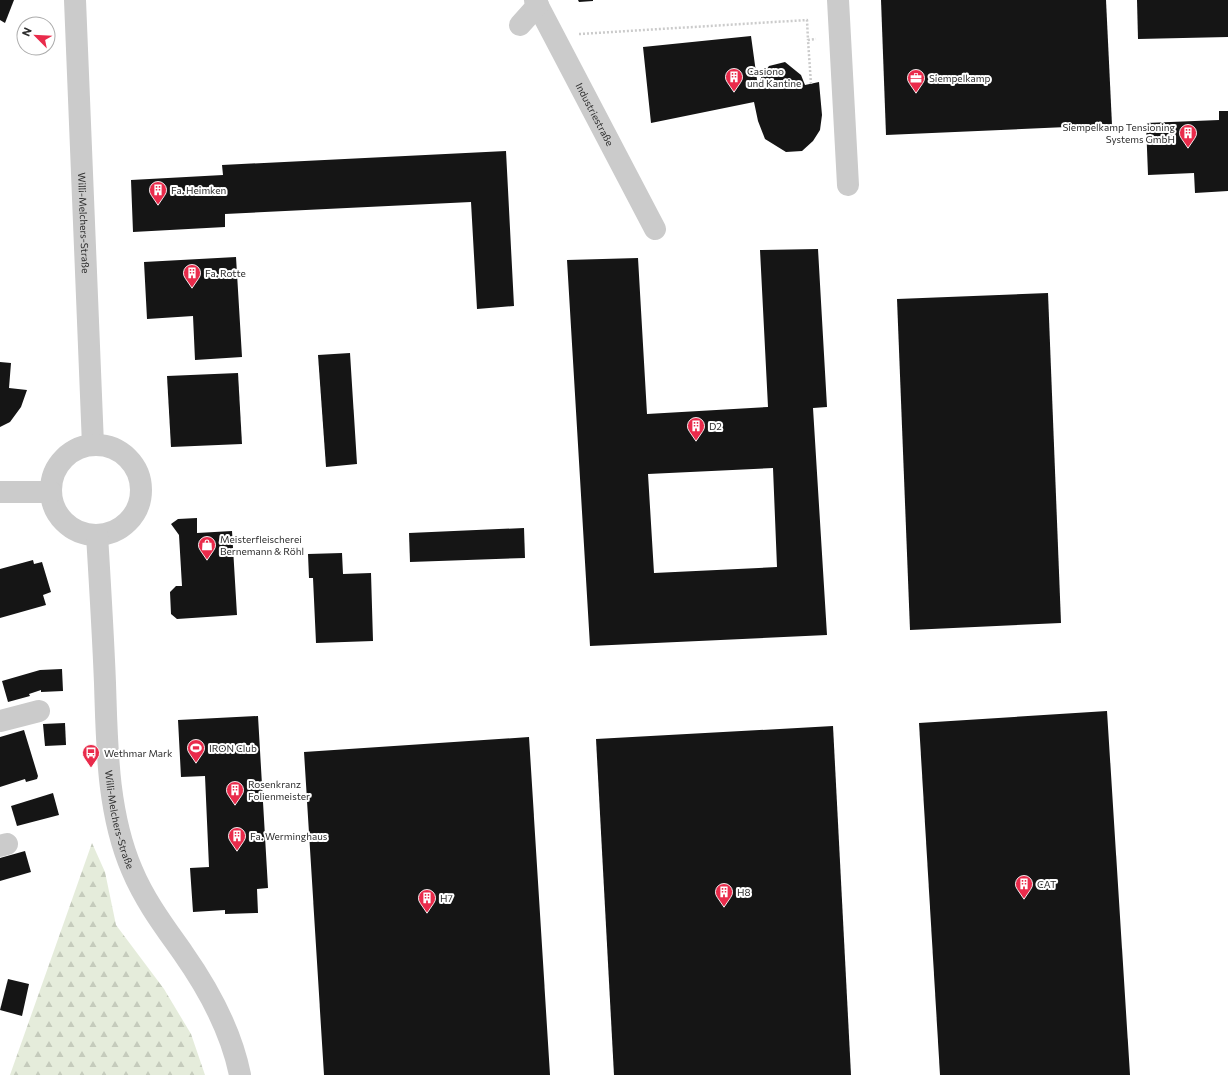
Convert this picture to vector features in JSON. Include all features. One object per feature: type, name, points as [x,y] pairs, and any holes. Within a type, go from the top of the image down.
[{"type":"street","name":"Willi-Melchers-Straße","points":[[75,0],[93,445]]},
{"type":"street","points":[[838,0],[848,185]]},
{"type":"street","points":[[520,25],[536,2]]},
{"type":"street","name":"Industriestraße","points":[[536,2],[555,35],[655,229]]},
{"type":"street","points":[[93,445],[107,446],[120,452],[131,461],[138,473],[141,488],[140,502],[134,515],[118,529],[97,535],[84,533],[71,527],[61,518],[54,506],[51,492],[52,478],[58,465],[67,455],[79,448],[93,445]]},
{"type":"street","points":[[0,492],[51,492]]},
{"type":"street","name":"Willi-Melchers-Straße","points":[[97,535],[107,742],[113,807],[122,841],[132,870],[162,926],[203,983],[220,1014],[240,1075]]},
{"type":"street","points":[[0,721],[39,711]]},
{"type":"path","points":[[555,35],[806,20],[808,40]]},
{"type":"green space","points":[[92,843],[105,872],[116,925],[164,989],[191,1034],[205,1075],[10,1075]]},
{"type":"building","points":[[0,0],[14,0],[5,23],[0,20]]},
{"type":"building","points":[[578,0],[593,0],[593,1],[579,2]]},
{"type":"building","points":[[881,0],[1106,0],[1112,125],[886,135]]},
{"type":"building","points":[[1137,0],[1228,0],[1228,37],[1138,39]]},
{"type":"building","name":"Casiono und Kantine","points":[[751,36],[758,87],[762,75],[769,66],[785,62],[801,75],[805,85],[819,82],[822,115],[820,130],[813,141],[802,151],[786,152],[765,139],[758,121],[754,102],[651,123],[643,47]]},
{"type":"building","name":"Siempelkamp Tensioning Systems GmbH","points":[[1219,111],[1228,111],[1228,191],[1195,193],[1194,173],[1148,175],[1146,123],[1219,120]]},
{"type":"building","points":[[506,151],[514,306],[477,309],[471,202],[225,214],[225,227],[133,232],[131,180],[223,175],[222,165]]},
{"type":"building","name":"D2","points":[[818,249],[827,407],[813,408],[827,635],[590,646],[567,260],[638,258],[647,414],[768,407],[760,250]],"holes":[[[773,468],[777,567],[654,573],[648,474]]]},
{"type":"building","name":"Fa. Rotte","points":[[236,257],[242,357],[195,360],[193,316],[147,319],[144,262]]},
{"type":"building","points":[[1048,293],[1061,623],[910,630],[897,299]]},
{"type":"building","points":[[350,353],[357,464],[326,467],[318,355]]},
{"type":"building","points":[[0,362],[11,363],[9,388],[27,390],[21,407],[10,422],[0,427]]},
{"type":"building","points":[[238,373],[242,444],[171,447],[167,376]]},
{"type":"building","name":"Meisterfleischerei Bernemann & Röhl","points":[[197,518],[197,533],[232,531],[237,615],[177,619],[171,614],[170,592],[176,586],[182,586],[179,535],[171,524],[178,519]]},
{"type":"building","points":[[524,528],[525,558],[410,562],[409,533]]},
{"type":"building","points":[[342,553],[343,574],[371,573],[373,641],[316,643],[313,578],[309,578],[308,554]]},
{"type":"building","points":[[33,560],[34,564],[42,562],[51,592],[43,595],[46,605],[0,618],[0,569]]},
{"type":"building","points":[[62,669],[63,691],[41,692],[41,690],[29,694],[30,696],[8,702],[2,681],[40,670]]},
{"type":"building","name":"CAT","points":[[1107,711],[1130,1075],[940,1075],[919,723]]},
{"type":"building","points":[[258,716],[268,888],[257,889],[258,913],[225,914],[225,910],[193,912],[190,868],[209,867],[205,776],[181,777],[178,720]]},
{"type":"building","points":[[65,723],[66,745],[45,746],[43,724]]},
{"type":"building","name":"H8","points":[[833,726],[851,1075],[614,1075],[596,739]]},
{"type":"building","points":[[24,730],[38,776],[37,779],[26,782],[25,779],[0,787],[0,737]]},
{"type":"building","name":"H7","points":[[529,737],[550,1075],[324,1075],[304,752]]},
{"type":"building","points":[[53,793],[59,815],[17,826],[11,806]]},
{"type":"building","points":[[25,851],[31,872],[0,881],[0,858]]},
{"type":"building","points":[[8,979],[29,984],[22,1016],[0,1010]]},
{"type":"place","name":"Casiono und Kantine","points":[[734,92]]},
{"type":"place","name":"Siempelkamp","points":[[916,93]]},
{"type":"place","name":"Siempelkamp Tensioning Systems GmbH","points":[[1188,148]]},
{"type":"place","name":"Fa. Heimken","points":[[158,205]]},
{"type":"place","name":"Fa. Rotte","points":[[192,288]]},
{"type":"place","name":"D2","points":[[696,441]]},
{"type":"place","name":"Meisterfleischerei Bernemann & Röhl","points":[[207,560]]},
{"type":"place","name":"IRON Club","points":[[196,763]]},
{"type":"place","name":"Wethmar Mark","points":[[91,768]]},
{"type":"place","name":"Rosenkranz Folienmeister","points":[[235,805]]},
{"type":"place","name":"Fa. Werminghaus","points":[[237,851]]},
{"type":"place","name":"CAT","points":[[1024,899]]},
{"type":"place","name":"H8","points":[[724,907]]},
{"type":"place","name":"H7","points":[[427,913]]}]
